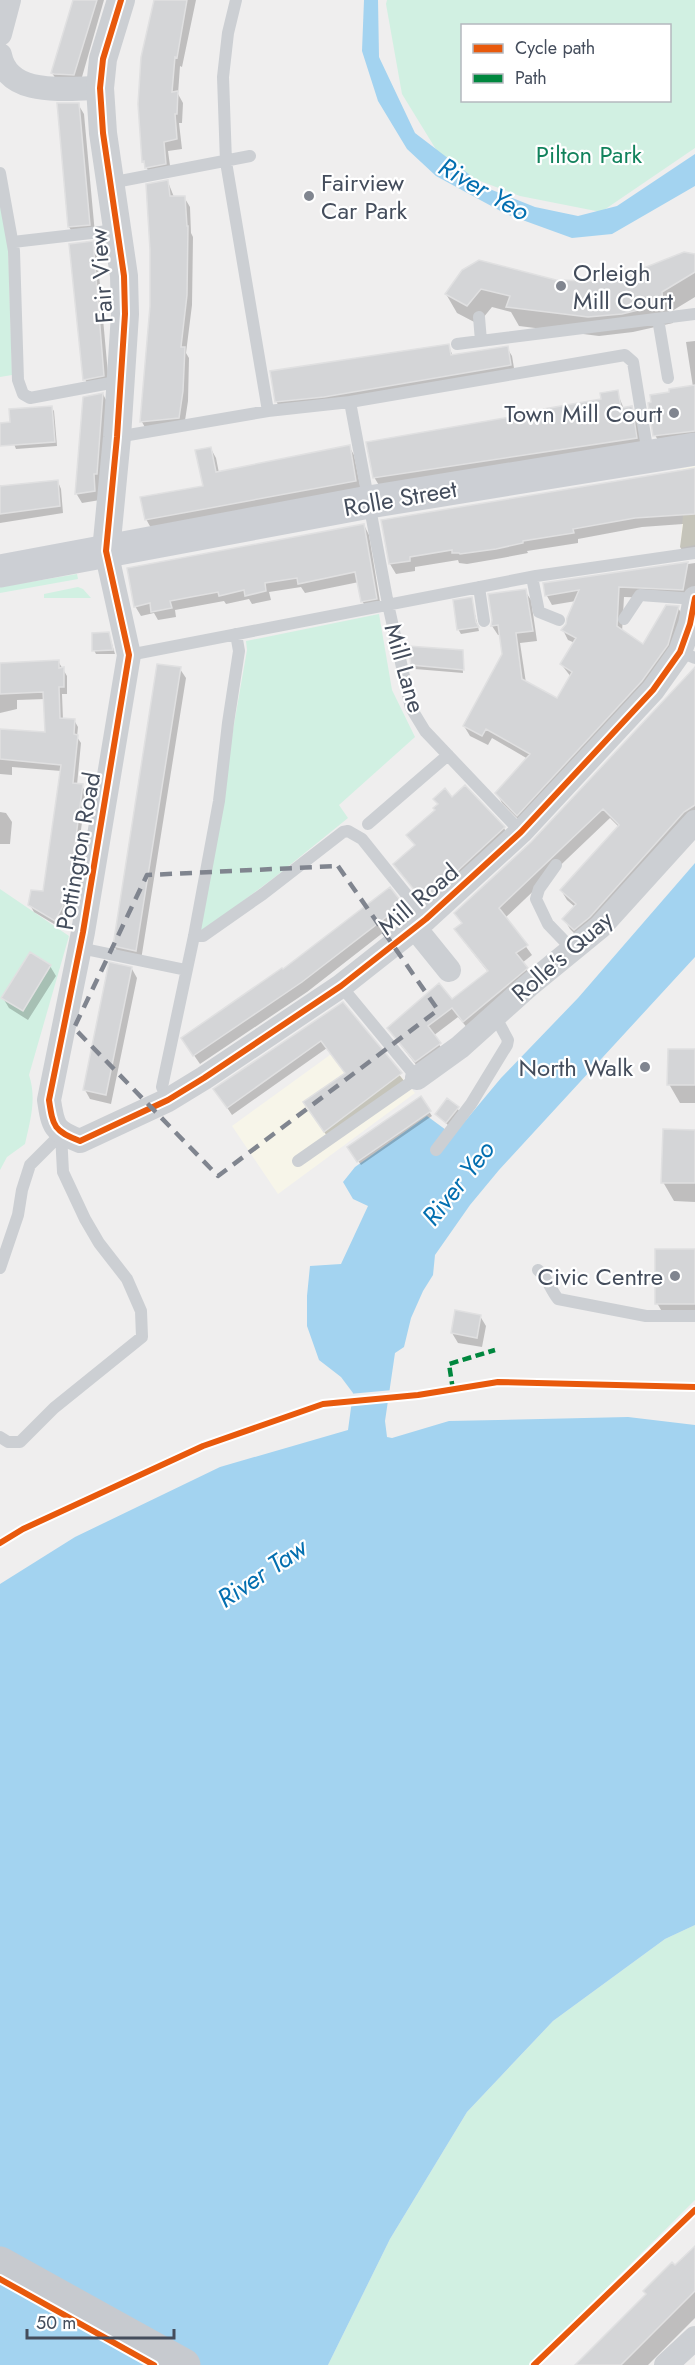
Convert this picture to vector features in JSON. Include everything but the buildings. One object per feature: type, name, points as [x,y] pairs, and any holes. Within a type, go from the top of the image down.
[{"type":"main road","name":"Rolle Street","points":[[0,571],[369,502],[695,449]]},
{"type":"main road","points":[[0,2263],[184,2365]]},
{"type":"street","points":[[0,34],[9,0]]},
{"type":"street","name":"Fair View","points":[[106,551],[117,437],[125,314],[124,276],[103,133],[100,88],[104,59],[121,0]]},
{"type":"street","points":[[3,71],[21,83],[37,87],[100,88]]},
{"type":"street","name":"Pottington Road","points":[[71,1137],[52,1124],[48,1100],[80,948],[129,655],[106,551]]},
{"type":"street","name":"Mill Road","points":[[71,1137],[168,1100],[204,1078],[341,986],[420,923],[521,832],[688,655],[695,598]]},
{"type":"street","name":"Rolle's Quay","points":[[417,1078],[460,1047],[600,927],[695,822]]},
{"type":"street","points":[[420,923],[449,970]]},
{"type":"street","points":[[671,2364],[695,2338]]},
{"type":"lane","points":[[236,0],[228,33],[223,77],[226,162],[268,411]]},
{"type":"lane","points":[[110,183],[250,156]]},
{"type":"lane","points":[[0,173],[13,242],[18,380],[23,394],[30,398],[121,381]]},
{"type":"lane","points":[[13,242],[117,231]]},
{"type":"lane","points":[[458,344],[695,314]]},
{"type":"lane","points":[[479,317],[481,341]]},
{"type":"lane","points":[[658,319],[668,378]]},
{"type":"lane","points":[[117,437],[268,411],[350,402],[625,355],[633,362],[649,456]]},
{"type":"lane","name":"Mill Lane","points":[[350,402],[388,604],[411,708],[425,731],[521,832]]},
{"type":"lane","points":[[129,655],[532,577],[695,553]]},
{"type":"lane","points":[[532,577],[539,612],[560,620]]},
{"type":"lane","points":[[478,587],[484,621]]},
{"type":"lane","points":[[624,619],[640,595],[695,598]]},
{"type":"lane","points":[[168,1100],[162,1086],[194,936],[219,801],[239,651],[236,634]]},
{"type":"lane","points":[[368,824],[448,755]]},
{"type":"lane","points":[[194,936],[203,936],[263,894],[343,832],[348,831],[362,839],[420,923]]},
{"type":"lane","points":[[556,865],[539,889],[536,899],[548,924],[573,950]]},
{"type":"lane","points":[[80,948],[186,970]]},
{"type":"lane","points":[[298,1161],[417,1078],[341,986]]},
{"type":"lane","points":[[436,1150],[471,1104],[507,1045],[508,1040],[495,1016]]},
{"type":"lane","points":[[0,1268],[18,1215],[22,1190],[30,1165],[71,1137]]},
{"type":"lane","points":[[0,1437],[8,1442],[20,1442],[54,1408],[142,1337],[141,1311],[127,1279],[99,1243],[63,1172],[71,1137]]},
{"type":"lane","points":[[538,1270],[546,1276],[550,1288],[558,1299],[646,1316],[695,1316]]},
{"type":"highlighted area","points":[[338,866],[438,1010],[218,1176],[74,1028],[147,875]]},
{"type":"shaded area","points":[[695,466],[695,545],[680,548],[684,504],[680,469]]},
{"type":"shaded area","points":[[363,1031],[415,1093],[278,1194],[232,1126]]},
{"type":"green space","name":"Pilton Park","points":[[387,0],[695,0],[695,148],[601,212],[520,196],[448,169],[402,94]]},
{"type":"green space","points":[[0,201],[8,241],[12,375],[0,377]]},
{"type":"green space","points":[[77,574],[78,579],[0,593],[0,587]]},
{"type":"green space","points":[[78,587],[91,598],[44,598],[44,594]]},
{"type":"green space","points":[[379,614],[392,690],[415,737],[339,805],[348,818],[203,931],[198,930],[247,650],[246,641]]},
{"type":"green space","points":[[0,889],[69,936],[29,1075],[33,1101],[25,1144],[7,1157],[0,1170]]},
{"type":"green space","points":[[695,1925],[695,2200],[529,2365],[328,2365],[390,2239],[467,2112],[553,2021],[665,1939]]},
{"type":"water","name":"River Yeo","points":[[364,0],[378,0],[379,57],[415,133],[487,188],[535,207],[578,216],[617,206],[695,154],[695,186],[612,234],[572,238],[506,214],[436,176],[407,149],[378,101],[362,51]]},
{"type":"water","points":[[695,863],[695,957],[499,1170],[470,1205],[435,1255],[433,1275],[411,1318],[404,1347],[395,1353],[385,1421],[387,1437],[392,1438],[449,1421],[628,1417],[695,1425],[695,1925],[665,1939],[553,2021],[467,2112],[390,2239],[328,2365],[0,2365],[0,1584],[75,1537],[220,1467],[348,1430],[353,1393],[341,1377],[319,1360],[307,1326],[310,1266],[341,1264],[368,1206],[353,1199],[343,1182],[355,1167],[427,1116],[446,1130],[466,1120],[501,1078],[578,998]]},
{"type":"pier","points":[[393,1390],[391,1402],[348,1406],[349,1394]]},
{"type":"marked path","points":[[453,1390],[449,1364],[495,1350]]},
{"type":"cycle path","points":[[121,0],[103,59],[100,88],[103,133],[124,276],[125,314],[117,437],[106,551],[129,655],[83,932],[49,1100],[56,1127],[80,1141],[168,1100],[341,986],[426,919],[521,832],[653,690],[680,652],[690,624],[695,598]]},
{"type":"cycle path","points":[[0,1543],[23,1529],[203,1446],[323,1404],[418,1395],[498,1382],[695,1387]]},
{"type":"cycle path","points":[[534,2365],[695,2210]]},
{"type":"cycle path","points":[[0,2279],[154,2365]]},
{"type":"place","name":"Fairview Car Park","points":[[309,196]]},
{"type":"place","name":"Orleigh Mill Court","points":[[561,286]]},
{"type":"place","name":"Town Mill Court","points":[[674,413]]},
{"type":"place","name":"North Walk","points":[[645,1067]]},
{"type":"place","name":"Civic Centre","points":[[675,1276]]},
{"type":"water label","name":"River Taw","points":[[262,1573]]}]
